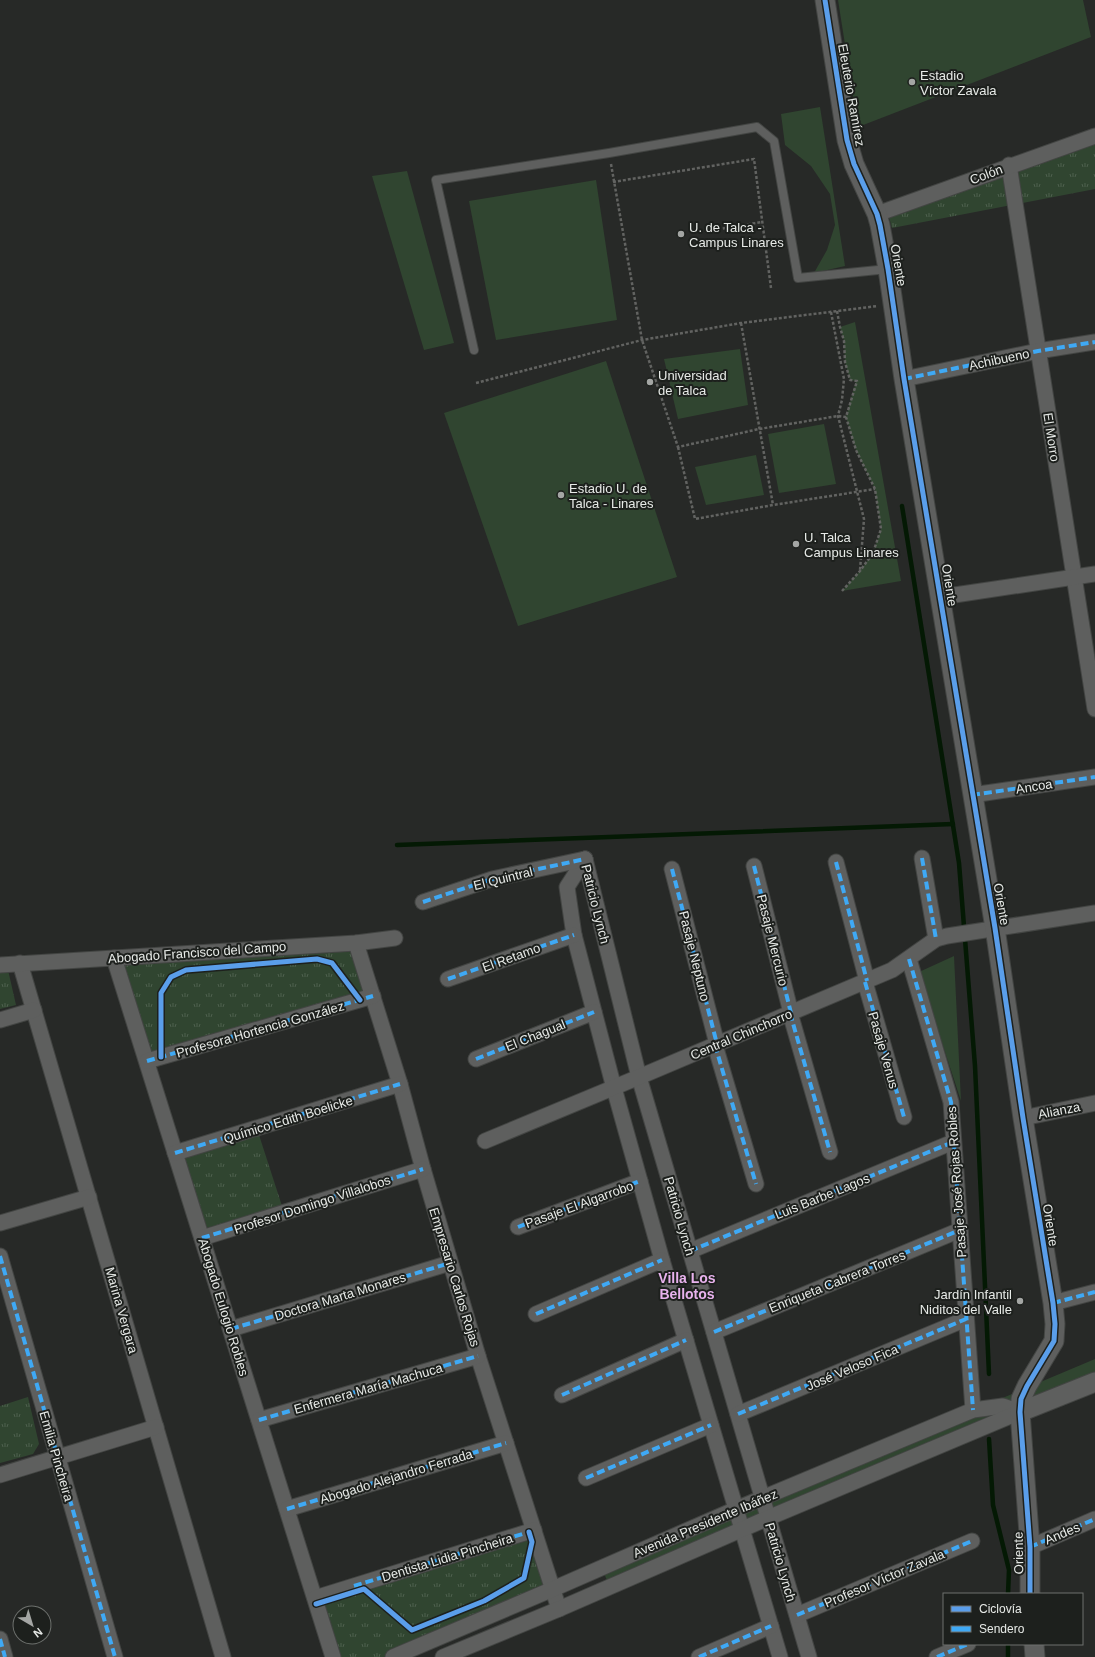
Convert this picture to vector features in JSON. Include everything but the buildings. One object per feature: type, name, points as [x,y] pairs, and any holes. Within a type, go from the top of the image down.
[{"type":"street","name":"Eleuterio Ramírez","points":[[825,0],[846,140],[854,164],[877,214]]},
{"type":"street","name":"Colón","points":[[877,214],[1009,165],[1095,136]]},
{"type":"street","name":"El Morro","points":[[1009,165],[1095,709]]},
{"type":"street","name":"Oriente","points":[[877,214],[894,304],[904,379],[995,928],[1022,1118],[1053,1304],[1055,1324],[1054,1341],[1027,1386],[1021,1400],[1020,1412],[1030,1547],[1030,1593]]},
{"type":"street","name":"Achibueno","points":[[904,379],[1038,351],[1095,342]]},
{"type":"street","points":[[940,597],[1095,574]]},
{"type":"street","name":"Ancoa","points":[[972,795],[1095,777]]},
{"type":"street","points":[[922,858],[942,938]]},
{"type":"street","name":"El Quintral","points":[[423,902],[492,878],[585,859]]},
{"type":"street","name":"Patricio Lynch","points":[[585,859],[567,887],[574,935],[614,1088],[662,1260],[780,1657]]},
{"type":"street","name":"Patricio Lynch","points":[[585,859],[639,1078],[809,1657]]},
{"type":"street","name":"Pasaje Venus","points":[[836,862],[866,981],[904,1117]]},
{"type":"street","name":"Pasaje Mercurio","points":[[754,866],[791,1013],[830,1152]]},
{"type":"street","name":"Pasaje Neptuno","points":[[672,868],[716,1045],[756,1184]]},
{"type":"street","name":"Central Chinchorro","points":[[485,1141],[639,1078],[897,968],[942,938],[995,928],[1095,913]]},
{"type":"street","name":"El Retamo","points":[[448,979],[574,935]]},
{"type":"street","name":"Abogado Francisco del Campo","points":[[0,965],[356,943],[394,938]]},
{"type":"street","name":"Empresario Carlos Rojas","points":[[356,943],[400,1084],[423,1169],[478,1356],[559,1609]]},
{"type":"street","name":"Abogado Eulogio Robles","points":[[114,958],[333,1657]]},
{"type":"street","name":"Pasaje José Rojas Robles","points":[[909,959],[950,1102],[973,1410]]},
{"type":"street","name":"Marina Vergara","points":[[20,964],[223,1657]]},
{"type":"street","name":"Profesora Hortencia González","points":[[147,1061],[373,996]]},
{"type":"street","points":[[0,1020],[34,1010]]},
{"type":"street","name":"El Chagual","points":[[476,1059],[594,1012]]},
{"type":"street","name":"Químico Edith Boelicke","points":[[176,1153],[400,1084]]},
{"type":"street","name":"Alianza","points":[[1022,1118],[1095,1103]]},
{"type":"street","name":"Luis Barbe Lagos","points":[[690,1251],[953,1142]]},
{"type":"street","name":"Profesor Domingo Villalobos","points":[[202,1238],[423,1169]]},
{"type":"street","name":"Pasaje El Algarrobo","points":[[518,1227],[640,1181]]},
{"type":"street","points":[[0,1224],[89,1197]]},
{"type":"street","name":"Enriqueta Cabrera Torres","points":[[714,1332],[960,1230]]},
{"type":"street","name":"Emilia Pincheira","points":[[0,1256],[115,1657]]},
{"type":"street","points":[[536,1314],[662,1260]]},
{"type":"street","name":"Doctora Marta Monares","points":[[231,1329],[450,1263]]},
{"type":"street","points":[[1053,1304],[1095,1292]]},
{"type":"street","name":"José Veloso Fica","points":[[738,1414],[966,1319]]},
{"type":"street","points":[[562,1394],[686,1340]]},
{"type":"street","name":"Enfermera María Machuca","points":[[259,1420],[478,1356]]},
{"type":"street","name":"Avenida Presidente Ibáñez","points":[[443,1657],[559,1609],[768,1518],[1095,1382]]},
{"type":"street","name":"Avenida Presidente Ibáñez","points":[[393,1657],[736,1509],[973,1410],[1002,1406],[1020,1412]]},
{"type":"street","points":[[586,1478],[711,1425]]},
{"type":"street","points":[[0,1474],[156,1427]]},
{"type":"street","name":"Abogado Alejandro Ferrada","points":[[287,1509],[506,1443]]},
{"type":"street","name":"Andes","points":[[1030,1547],[1095,1520]]},
{"type":"street","name":"Dentista Lidia Pincheira","points":[[315,1598],[534,1530]]},
{"type":"street","name":"Profesor Víctor Zavala","points":[[797,1615],[972,1541]]},
{"type":"street","points":[[699,1657],[771,1626]]},
{"type":"street","points":[[0,1639],[5,1657]]},
{"type":"street","points":[[937,1657],[966,1645]]},
{"type":"street","points":[[1034,1645],[1035,1657]]},
{"type":"lane","points":[[474,350],[436,180],[757,127],[774,141],[798,278],[888,269]]},
{"type":"path","points":[[609,152],[613,182],[642,340],[678,447],[694,519],[875,489]]},
{"type":"path","points":[[613,182],[754,159],[771,288]]},
{"type":"path","points":[[708,231],[762,222]]},
{"type":"path","points":[[476,383],[642,340],[740,323],[894,304]]},
{"type":"path","points":[[838,311],[844,341],[845,362],[850,380],[856,381],[846,417],[856,450],[875,489],[881,529],[873,553],[860,571],[842,591]]},
{"type":"path","points":[[831,312],[844,379],[842,400],[838,416],[864,519],[860,571]]},
{"type":"path","points":[[740,323],[773,505]]},
{"type":"path","points":[[678,447],[759,429],[838,416],[846,417]]},
{"type":"green space","name":"Estadio Víctor Zavala","points":[[838,0],[1083,0],[1091,37],[858,127]]},
{"type":"green space","points":[[820,107],[845,266],[814,273],[827,250],[835,225],[830,194],[811,166],[785,145],[781,114]]},
{"type":"green space","points":[[1095,139],[1095,189],[892,228],[888,213]]},
{"type":"green space","points":[[407,171],[454,343],[424,350],[372,176]]},
{"type":"green space","points":[[596,180],[617,320],[496,340],[469,201]]},
{"type":"green space","points":[[855,322],[901,581],[842,591],[860,571],[873,553],[881,529],[875,489],[856,450],[846,417],[856,381],[850,380],[845,362],[844,341],[840,327]]},
{"type":"green space","points":[[740,349],[748,405],[678,419],[664,359]]},
{"type":"green space","name":"Estadio U. de Talca - Linares","points":[[606,361],[677,577],[518,626],[444,413]]},
{"type":"green space","points":[[824,424],[836,484],[779,493],[768,434]]},
{"type":"green space","points":[[756,455],[764,495],[706,505],[695,467]]},
{"type":"green space","points":[[350,950],[364,993],[150,1054],[123,965]]},
{"type":"green space","points":[[954,956],[961,1101],[919,972]]},
{"type":"green space","points":[[0,970],[8,970],[16,1005],[0,1009]]},
{"type":"green space","points":[[259,1135],[282,1206],[208,1230],[183,1159]]},
{"type":"green space","points":[[1095,1359],[1095,1377],[607,1581],[602,1567]]},
{"type":"green space","points":[[28,1397],[39,1444],[33,1454],[0,1463],[0,1406]]},
{"type":"green space","points":[[531,1537],[546,1587],[384,1657],[340,1657],[322,1602]]},
{"type":"waterway","points":[[902,506],[959,863],[975,1066],[989,1374]]},
{"type":"waterway","points":[[397,845],[953,824]]},
{"type":"waterway","points":[[989,1439],[993,1505],[1009,1570],[1008,1593]]},
{"type":"waterway","points":[[1008,1645],[1008,1657]]},
{"type":"marked path","points":[[904,379],[1038,351],[1095,342]]},
{"type":"marked path","points":[[972,795],[1095,777]]},
{"type":"marked path","points":[[922,858],[936,939]]},
{"type":"marked path","points":[[423,902],[492,879],[585,859]]},
{"type":"marked path","points":[[836,862],[867,981]]},
{"type":"marked path","points":[[754,866],[791,1013]]},
{"type":"marked path","points":[[672,869],[717,1044]]},
{"type":"marked path","points":[[448,979],[574,935]]},
{"type":"marked path","points":[[909,959],[951,1102],[973,1410]]},
{"type":"marked path","points":[[865,982],[904,1117]]},
{"type":"marked path","points":[[147,1061],[373,996]]},
{"type":"marked path","points":[[476,1059],[594,1012]]},
{"type":"marked path","points":[[790,1013],[830,1152]]},
{"type":"marked path","points":[[715,1045],[756,1184]]},
{"type":"marked path","points":[[175,1153],[400,1084]]},
{"type":"marked path","points":[[690,1251],[953,1142]]},
{"type":"marked path","points":[[202,1238],[423,1169]]},
{"type":"marked path","points":[[518,1227],[640,1181]]},
{"type":"marked path","points":[[714,1332],[960,1230]]},
{"type":"marked path","points":[[0,1256],[115,1657]]},
{"type":"marked path","points":[[536,1314],[662,1260]]},
{"type":"marked path","points":[[231,1329],[450,1263]]},
{"type":"marked path","points":[[1053,1303],[1095,1292]]},
{"type":"marked path","points":[[738,1414],[966,1319]]},
{"type":"marked path","points":[[562,1395],[686,1340]]},
{"type":"marked path","points":[[259,1420],[478,1356]]},
{"type":"marked path","points":[[586,1478],[711,1425]]},
{"type":"marked path","points":[[287,1509],[506,1443]]},
{"type":"marked path","points":[[1030,1547],[1095,1519]]},
{"type":"marked path","points":[[354,1586],[532,1531]]},
{"type":"marked path","points":[[797,1615],[972,1541]]},
{"type":"marked path","points":[[699,1657],[771,1626]]},
{"type":"marked path","points":[[0,1639],[5,1657]]},
{"type":"marked path","points":[[937,1657],[966,1645]]},
{"type":"cycle path","points":[[825,0],[847,140],[854,164],[877,214],[888,269],[904,379],[995,928],[1023,1118],[1053,1303],[1055,1324],[1054,1341],[1027,1386],[1021,1399],[1020,1412],[1030,1547],[1030,1593]]},
{"type":"cycle path","points":[[161,1057],[161,993],[171,977],[186,970],[317,959],[332,963],[360,1000]]},
{"type":"cycle path","points":[[316,1604],[364,1589],[412,1630],[484,1601],[524,1578],[532,1542],[529,1532]]},
{"type":"place","name":"Estadio Víctor Zavala","points":[[912,82]]},
{"type":"place","name":"U. de Talca - Campus Linares","points":[[681,234]]},
{"type":"place","name":"Universidad de Talca","points":[[650,382]]},
{"type":"place","name":"Estadio U. de Talca - Linares","points":[[561,495]]},
{"type":"place","name":"U. Talca Campus Linares","points":[[796,544]]},
{"type":"place","name":"Jardín Infantil Niditos del Valle","points":[[1020,1301]]},
{"type":"district","name":"Villa Los Bellotos","points":[[687,1286]]}]
